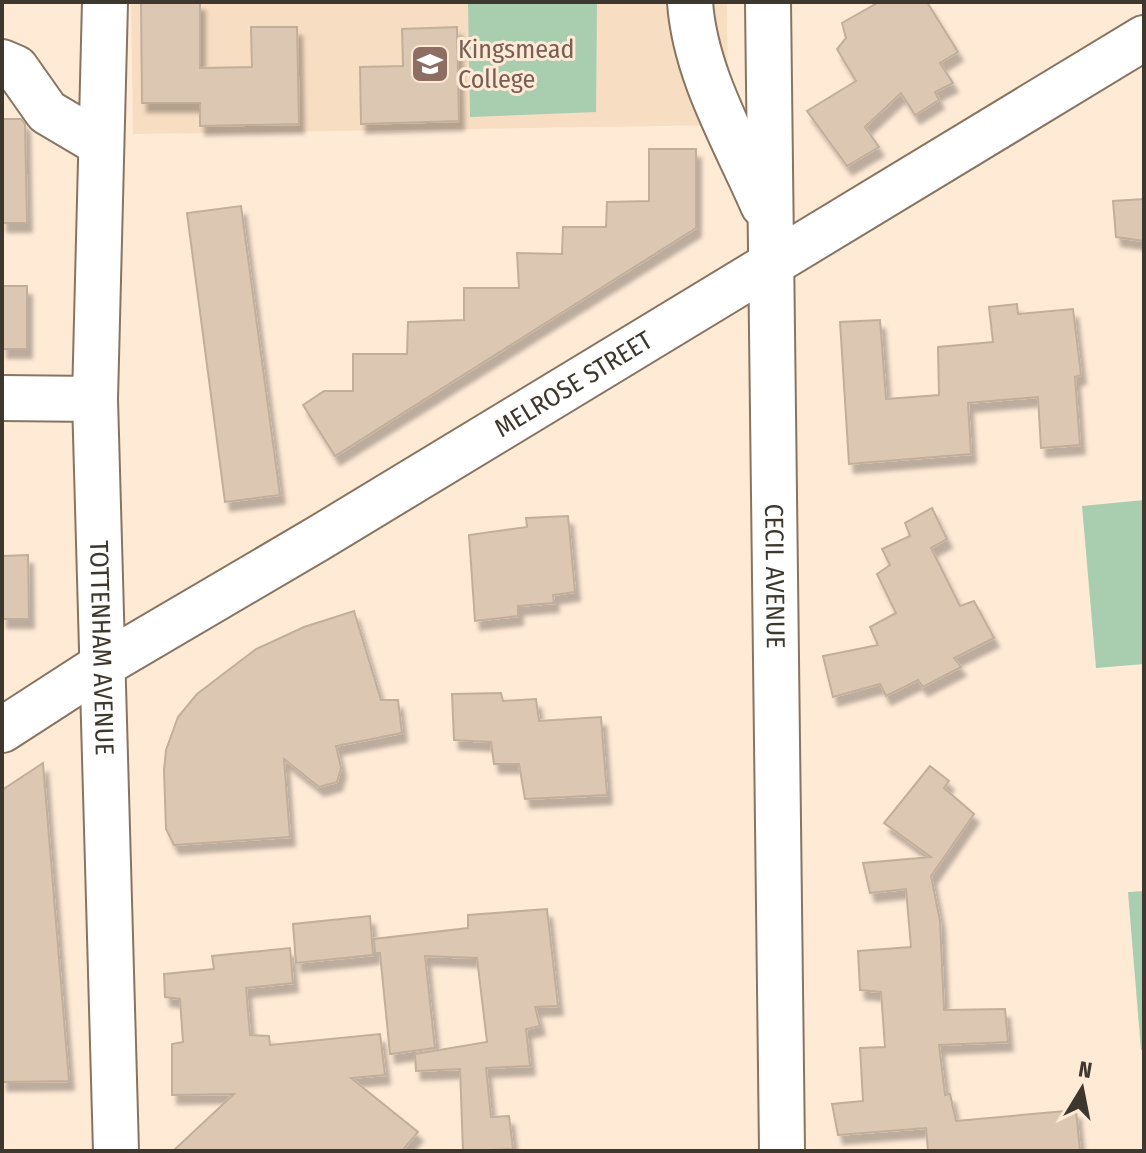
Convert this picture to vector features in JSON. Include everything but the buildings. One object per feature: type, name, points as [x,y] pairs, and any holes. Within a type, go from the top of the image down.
[{"type":"street","name":"TOTTENHAM AVENUE","points":[[105,2],[95,399],[116,1151]]},
{"type":"street","points":[[690,2],[708,80],[772,246]]},
{"type":"street","name":"CECIL AVENUE","points":[[768,2],[782,1151]]},
{"type":"street","name":"MELROSE STREET","points":[[2,730],[772,246],[1144,38]]},
{"type":"street","points":[[2,62],[16,68],[47,112],[101,144]]},
{"type":"street","points":[[2,398],[95,399]]},
{"type":"shaded area","name":"Kingsmead College","points":[[131,2],[727,2],[728,125],[133,134]]},
{"type":"green space","points":[[468,2],[597,2],[596,112],[470,117]]},
{"type":"green space","points":[[1144,500],[1144,664],[1096,668],[1082,506]]},
{"type":"green space","points":[[1144,891],[1144,1050],[1141,1050],[1128,892]]},
{"type":"place","name":"Kingsmead College","points":[[430,64]]}]
